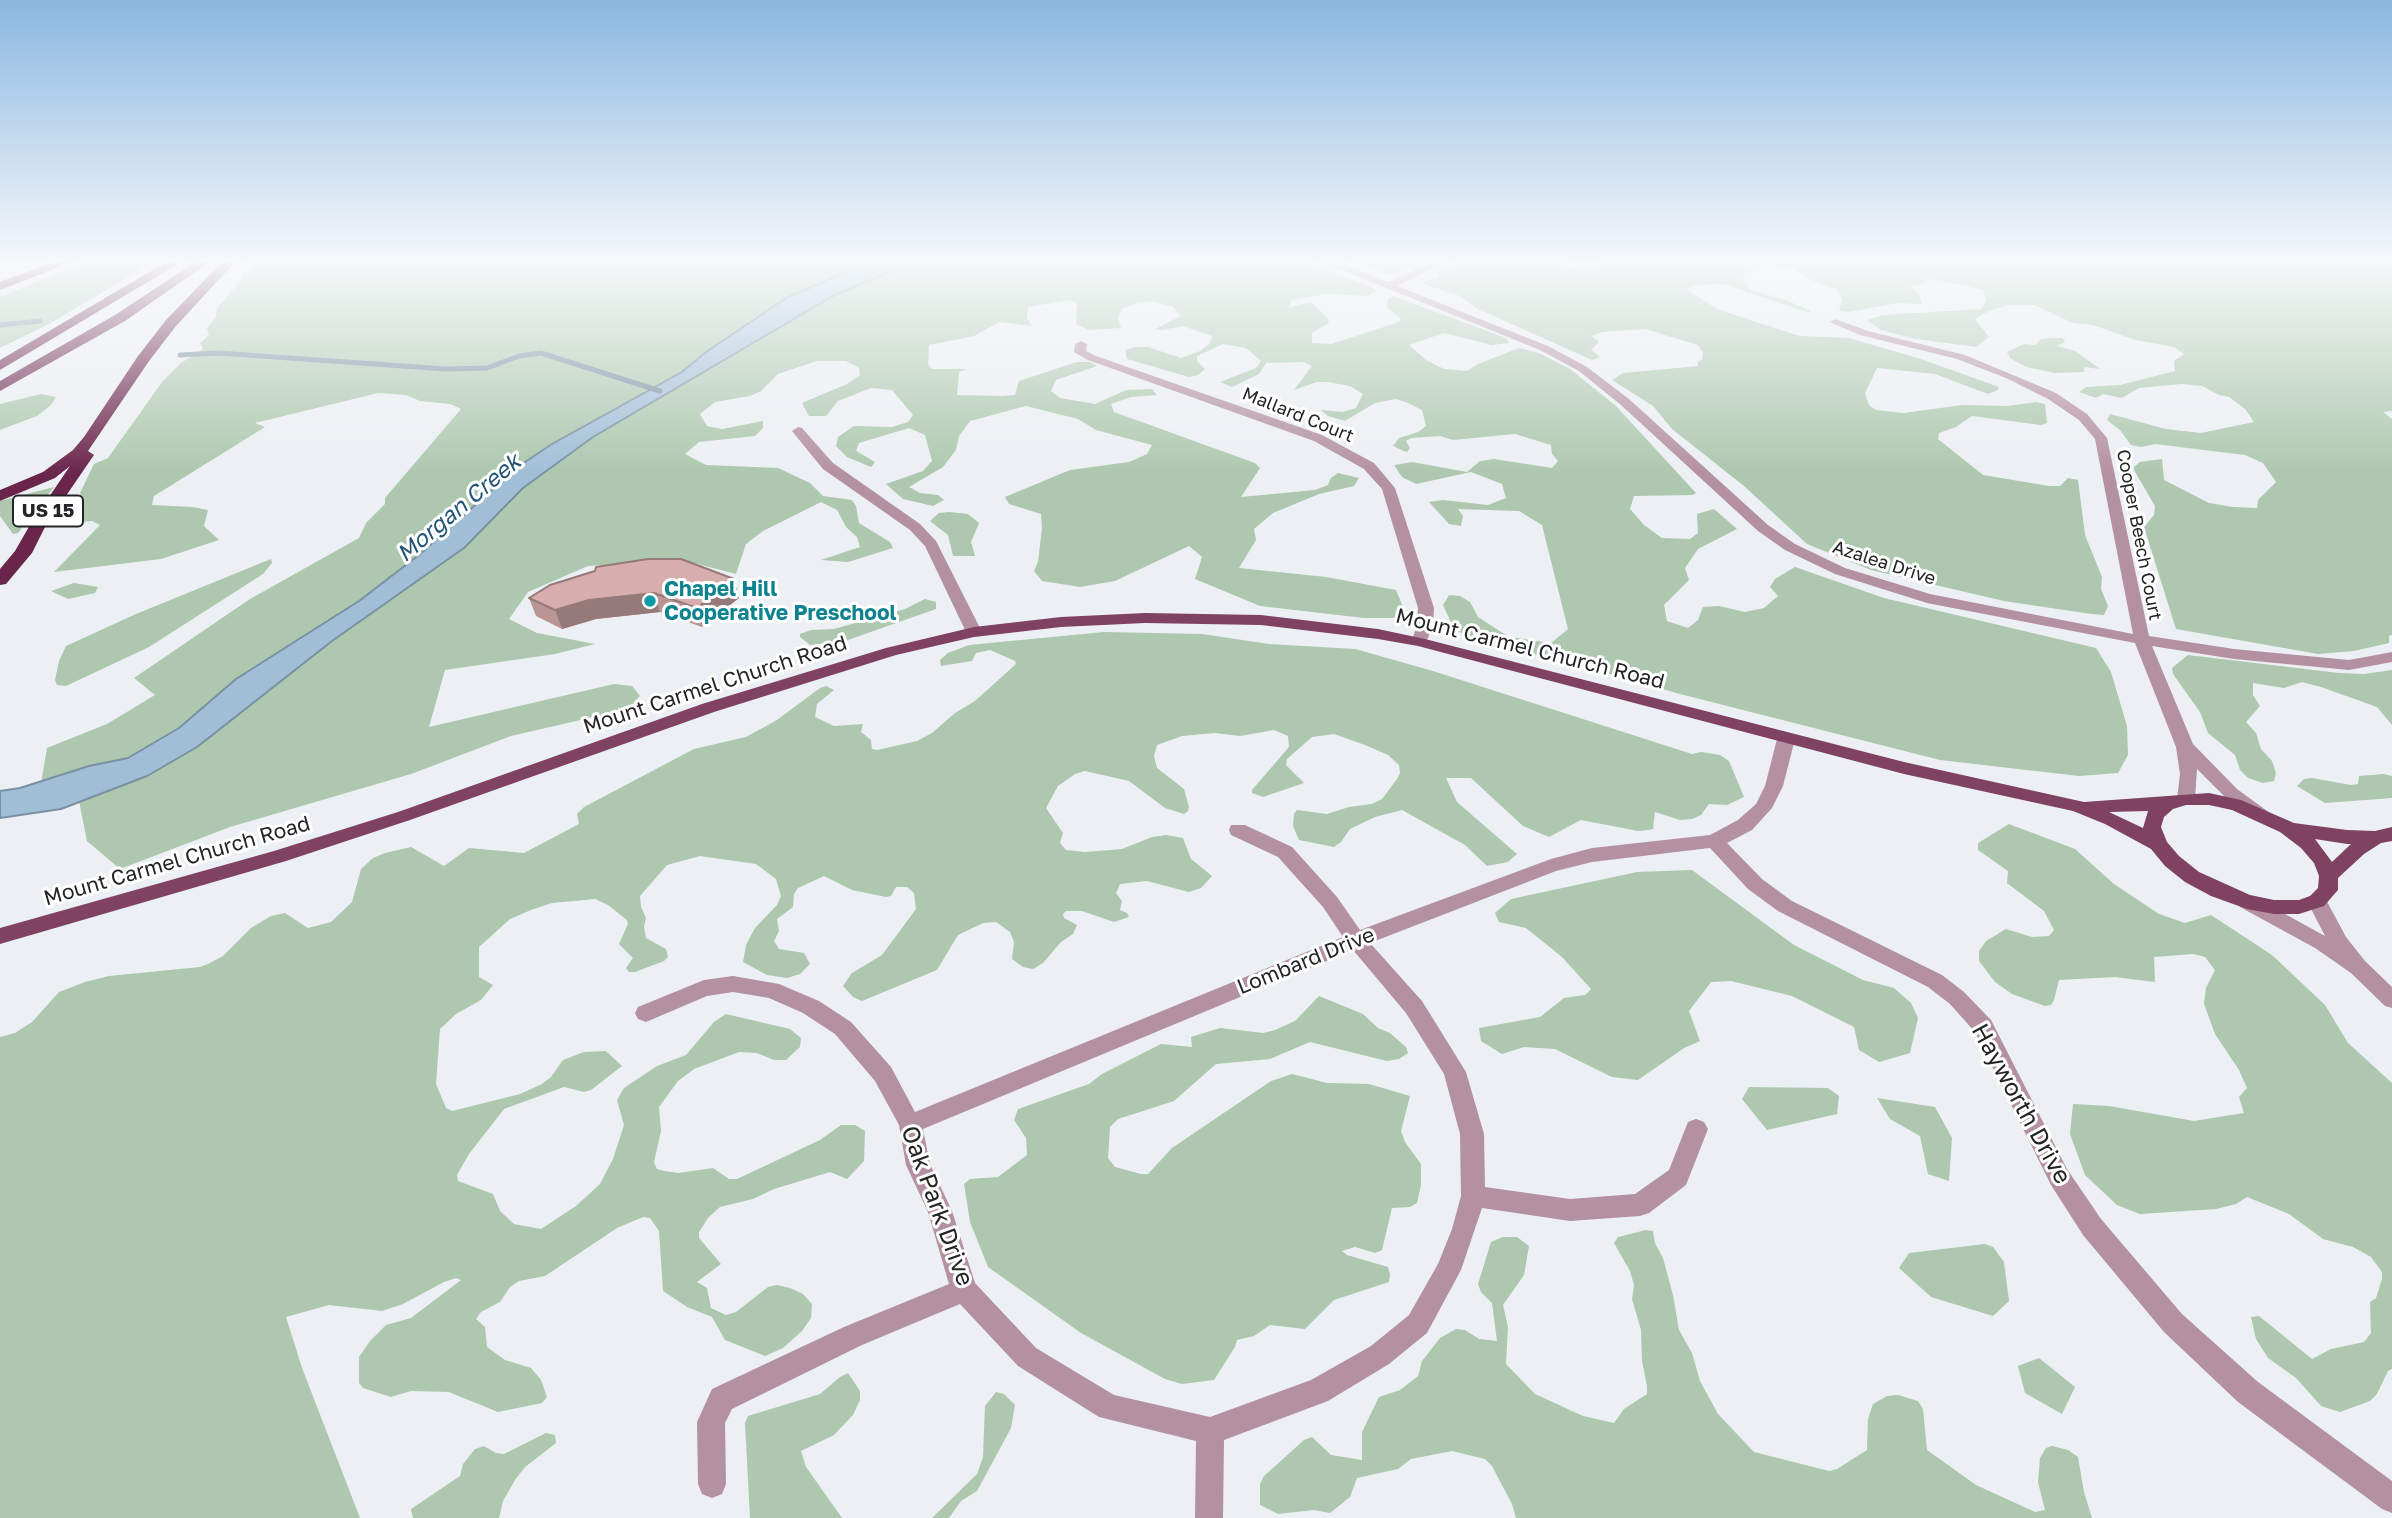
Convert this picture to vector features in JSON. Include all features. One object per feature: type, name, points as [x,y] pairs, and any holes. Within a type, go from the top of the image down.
[{"type":"highway","points":[[0,366],[58,332]]},
{"type":"highway","points":[[0,387],[96,332]]},
{"type":"highway","name":"US 15","points":[[0,580],[23,553],[38,525],[89,450],[90,440],[164,332]]},
{"type":"highway","points":[[0,496],[49,474],[65,464],[90,440]]},
{"type":"main road","name":"Mount Carmel Church Road","points":[[0,936],[279,856],[404,816],[717,706],[892,651],[974,632],[1061,622],[1203,618],[1308,625],[1419,642],[1904,768],[2077,806],[2123,825],[2158,844],[2172,861],[2192,877],[2218,891],[2247,902],[2287,907],[2299,907],[2317,901]]},
{"type":"main road","name":"Mount Carmel Church Road","points":[[2077,806],[2140,807],[2209,799],[2262,814],[2287,827]]},
{"type":"main road","points":[[2158,844],[2152,828],[2155,814],[2176,802]]},
{"type":"main road","points":[[2287,827],[2315,834],[2384,836]]},
{"type":"main road","points":[[2287,827],[2308,843],[2322,860],[2329,876],[2328,890],[2317,901]]},
{"type":"main road","points":[[2329,876],[2357,849],[2384,836]]},
{"type":"street","name":"Azalea Drive","points":[[1504,332],[1544,348],[1583,369],[1625,402],[1763,528],[1816,561],[1867,581],[1927,598],[2142,640],[2234,654],[2349,665],[2392,657]]},
{"type":"street","name":"Cooper Beech Court","points":[[1861,332],[1965,358],[2033,387],[2083,417],[2101,438],[2142,640],[2155,678],[2185,747]]},
{"type":"street","name":"Mallard Court","points":[[1081,344],[1080,352],[1091,358],[1318,438],[1369,466],[1388,488],[1426,608],[1425,626],[1419,642]]},
{"type":"street","points":[[798,432],[828,466],[915,527],[931,544],[974,632]]},
{"type":"street","points":[[1714,841],[1745,825],[1763,808],[1774,786],[1786,738]]},
{"type":"street","points":[[2176,802],[2189,774],[2185,747]]},
{"type":"street","points":[[2185,747],[2231,793],[2262,814]]},
{"type":"street","points":[[1209,1518],[1210,1431],[1318,1391],[1380,1355],[1418,1324],[1448,1270],[1473,1196],[1472,1134],[1455,1072],[1414,1007],[1356,940],[1330,902],[1285,852],[1238,830]]},
{"type":"street","name":"Lombard Drive","points":[[910,1125],[1356,940],[1561,863],[1592,855],[1714,841]]},
{"type":"street","name":"Hayworth Drive","points":[[1714,841],[1755,884],[1785,906],[1935,981],[1957,998],[1983,1026],[2046,1152],[2085,1217],[2173,1323],[2248,1392],[2392,1499]]},
{"type":"street","points":[[2317,901],[2337,940],[2358,967],[2392,1000]]},
{"type":"street","points":[[2247,902],[2322,943],[2358,967]]},
{"type":"street","name":"Oak Park Drive","points":[[646,1013],[704,988],[733,984],[772,990],[802,1003],[843,1028],[883,1074],[910,1125],[918,1165],[940,1211],[964,1290],[1027,1357],[1109,1406],[1210,1431]]},
{"type":"street","points":[[1473,1196],[1570,1210],[1640,1205],[1678,1177],[1696,1129]]},
{"type":"street","points":[[712,1484],[711,1422],[722,1399],[853,1336],[964,1290]]},
{"type":"green space","points":[[0,332],[33,332],[0,348]]},
{"type":"green space","points":[[208,332],[981,332],[974,336],[929,345],[928,364],[932,369],[967,369],[959,372],[957,395],[1015,395],[1019,381],[1077,362],[1090,362],[1097,366],[1056,380],[1051,391],[1060,398],[1095,404],[1126,390],[1152,389],[1157,395],[1131,397],[1111,404],[1114,412],[1255,463],[1260,468],[1241,497],[1315,490],[1328,485],[1331,478],[1338,473],[1359,478],[1354,486],[1319,494],[1273,513],[1254,529],[1256,540],[1239,568],[1326,577],[1396,590],[1403,607],[1400,618],[1364,618],[1260,606],[1195,579],[1202,557],[1189,546],[1115,581],[1080,587],[1042,581],[1034,571],[1038,562],[1041,514],[1009,504],[1005,497],[1070,470],[1129,462],[1147,454],[1152,445],[1096,430],[1078,419],[1026,406],[970,421],[959,436],[956,450],[943,467],[909,487],[920,493],[938,495],[944,500],[933,506],[903,499],[886,484],[923,471],[932,461],[925,435],[909,428],[859,443],[856,451],[875,462],[871,467],[847,457],[836,446],[838,437],[854,426],[892,427],[908,422],[913,415],[892,390],[871,388],[838,401],[826,416],[809,416],[802,403],[847,384],[860,375],[859,368],[846,361],[817,361],[778,374],[761,391],[750,396],[715,402],[700,414],[707,426],[722,429],[763,421],[763,428],[755,436],[699,442],[685,454],[706,465],[778,468],[810,483],[823,496],[852,500],[859,523],[890,542],[893,548],[848,562],[821,560],[860,547],[857,537],[846,527],[837,510],[821,502],[763,531],[746,544],[736,574],[682,560],[588,566],[528,592],[509,619],[537,633],[595,644],[555,654],[445,670],[429,727],[614,684],[632,686],[640,696],[628,709],[511,736],[411,774],[230,827],[120,869],[87,841],[78,796],[36,812],[47,748],[107,724],[155,695],[134,678],[250,599],[359,538],[366,523],[385,504],[385,498],[461,409],[450,404],[420,401],[406,395],[378,393],[255,423],[265,427],[154,496],[152,505],[208,510],[204,526],[219,540],[161,559],[54,572],[100,525],[92,521],[67,523],[72,513],[83,505],[80,493],[94,464],[108,458],[162,382],[181,363],[203,349],[200,343],[209,335]]},
{"type":"green space","points":[[1200,332],[1314,332],[1312,343],[1331,344],[1369,332],[1489,332],[1506,338],[1509,343],[1492,345],[1444,333],[1409,345],[1426,360],[1444,369],[1467,371],[1519,348],[1539,353],[1570,369],[1616,406],[1696,493],[1634,496],[1630,509],[1644,525],[1662,538],[1690,539],[1698,533],[1697,514],[1714,509],[1737,529],[1698,549],[1685,568],[1689,580],[1664,605],[1667,621],[1688,628],[1698,620],[1703,607],[1719,606],[1745,612],[1764,608],[1778,596],[1770,587],[1775,579],[1795,567],[1884,598],[2096,648],[2111,672],[2127,726],[2128,755],[2118,773],[2079,776],[1940,760],[1680,694],[1561,660],[1478,642],[1454,629],[1443,605],[1449,595],[1460,596],[1470,602],[1478,617],[1509,637],[1551,643],[1568,629],[1542,525],[1519,511],[1458,509],[1463,516],[1461,526],[1449,524],[1429,502],[1443,500],[1488,505],[1506,498],[1502,484],[1471,472],[1416,484],[1402,477],[1394,465],[1412,462],[1467,472],[1480,461],[1494,459],[1552,468],[1558,461],[1552,454],[1551,445],[1515,434],[1453,440],[1440,436],[1411,438],[1406,441],[1410,448],[1407,452],[1393,446],[1399,438],[1418,432],[1426,426],[1422,410],[1396,399],[1375,403],[1345,421],[1328,416],[1321,410],[1343,412],[1356,408],[1363,394],[1350,386],[1328,382],[1317,382],[1294,390],[1312,366],[1304,362],[1266,363],[1259,374],[1232,387],[1220,382],[1256,368],[1261,361],[1246,348],[1223,344],[1197,356],[1197,361],[1205,369],[1198,375],[1189,377],[1127,359],[1125,350],[1148,347],[1181,358],[1200,351],[1210,343],[1212,336]]},
{"type":"green space","points":[[1529,332],[1605,332],[1591,336],[1599,342],[1591,350],[1600,357],[1592,360]]},
{"type":"green space","points":[[1654,332],[1786,332],[1801,336],[1849,338],[1921,359],[1999,387],[1988,394],[1935,374],[1877,368],[1865,393],[1869,405],[1876,410],[1904,413],[1962,405],[2008,406],[2036,402],[2045,404],[2047,423],[2041,425],[1972,416],[1956,427],[1939,433],[1938,439],[1983,475],[2049,486],[2060,486],[2068,478],[2078,480],[2085,535],[2102,577],[2101,589],[2108,606],[2104,615],[2004,601],[1871,570],[1807,544],[1744,486],[1672,429],[1653,406],[1612,380],[1623,373],[1698,366],[1703,353],[1698,345]]},
{"type":"green space","points":[[1888,332],[1985,332],[1989,337],[1976,347],[1916,339]]},
{"type":"green space","points":[[2113,332],[2392,332],[2392,411],[2383,412],[2392,419],[2392,635],[2389,636],[2389,643],[2354,651],[2318,654],[2176,629],[2144,527],[2154,515],[2155,506],[2134,467],[2140,462],[2162,459],[2164,480],[2209,503],[2233,507],[2257,508],[2258,500],[2276,482],[2263,463],[2245,455],[2155,444],[2141,447],[2131,445],[2120,430],[2107,420],[2110,414],[2166,429],[2201,433],[2254,422],[2245,409],[2229,397],[2202,386],[2182,384],[2139,388],[2122,398],[2103,394],[2096,398],[2079,392],[2086,387],[2120,385],[2175,371],[2174,361],[2184,354],[2174,347],[2136,340]]},
{"type":"green space","points":[[2063,338],[2065,342],[2057,346],[2075,351],[2100,369],[2084,367],[2084,372],[2055,373],[2026,367],[2010,358],[2007,352],[2024,344],[2035,345],[2041,339]]},
{"type":"green space","points":[[41,394],[56,397],[51,405],[37,416],[0,430],[0,404]]},
{"type":"green space","points":[[54,487],[18,533],[13,534],[0,516],[0,501]]},
{"type":"green space","points":[[939,513],[968,514],[979,523],[971,542],[975,556],[953,556],[948,535],[930,521]]},
{"type":"green space","points":[[271,559],[272,563],[263,574],[149,647],[66,686],[57,685],[55,680],[59,661],[66,646],[136,614]]},
{"type":"green space","points":[[74,583],[98,587],[95,593],[68,599],[51,591]]},
{"type":"green space","points":[[925,599],[936,602],[936,609],[845,641],[810,645],[800,637],[800,634],[811,630],[834,629],[905,609]]},
{"type":"green space","points":[[1104,632],[1202,634],[1269,644],[1355,649],[1433,671],[1692,754],[1701,752],[1720,755],[1729,761],[1744,797],[1727,805],[1709,804],[1701,815],[1692,819],[1680,820],[1655,812],[1653,829],[1638,831],[1581,820],[1549,837],[1523,826],[1471,778],[1446,778],[1457,802],[1517,854],[1508,862],[1487,866],[1465,845],[1402,810],[1375,817],[1350,829],[1334,847],[1299,840],[1293,826],[1297,810],[1327,814],[1372,804],[1382,799],[1397,779],[1400,773],[1399,765],[1388,755],[1365,745],[1334,734],[1312,737],[1287,759],[1286,765],[1304,783],[1263,797],[1252,793],[1252,790],[1289,747],[1288,736],[1274,730],[1240,736],[1215,733],[1182,736],[1157,745],[1154,756],[1157,768],[1184,789],[1189,807],[1184,814],[1165,808],[1129,781],[1085,771],[1075,774],[1058,786],[1046,808],[1063,833],[1060,843],[1066,850],[1085,852],[1122,849],[1152,837],[1166,835],[1183,838],[1191,859],[1212,876],[1201,888],[1189,892],[1147,881],[1120,884],[1116,893],[1122,901],[1120,910],[1129,917],[1114,922],[1082,911],[1066,911],[1064,918],[1077,925],[1073,934],[1033,969],[1023,967],[1012,959],[1014,942],[1010,932],[996,922],[983,923],[958,935],[937,970],[862,1001],[853,997],[843,986],[852,973],[882,955],[916,909],[914,893],[907,887],[896,887],[891,896],[886,897],[852,890],[824,876],[798,888],[794,894],[793,907],[777,919],[779,931],[774,941],[779,949],[804,953],[810,964],[800,974],[787,978],[767,975],[743,962],[746,945],[755,928],[777,905],[781,896],[776,879],[756,864],[700,856],[667,865],[640,896],[646,918],[646,938],[666,949],[668,957],[635,972],[629,972],[626,968],[633,958],[619,944],[628,924],[627,920],[608,905],[595,899],[552,903],[531,910],[510,919],[479,947],[479,977],[493,985],[481,1000],[456,1014],[440,1029],[436,1084],[446,1108],[452,1111],[520,1094],[551,1077],[563,1060],[584,1052],[606,1051],[622,1066],[591,1090],[584,1092],[564,1087],[504,1109],[469,1154],[457,1175],[458,1181],[493,1194],[500,1211],[514,1224],[541,1229],[576,1206],[600,1184],[613,1159],[624,1125],[617,1100],[624,1088],[657,1066],[686,1055],[714,1022],[726,1014],[790,1029],[801,1038],[800,1047],[786,1060],[739,1052],[694,1069],[678,1081],[659,1107],[661,1131],[654,1162],[657,1169],[664,1171],[678,1173],[713,1168],[729,1179],[737,1179],[820,1140],[841,1125],[855,1125],[865,1131],[864,1161],[847,1179],[830,1172],[774,1189],[753,1199],[720,1207],[708,1218],[699,1232],[699,1238],[721,1264],[697,1282],[707,1288],[711,1308],[726,1315],[736,1312],[768,1287],[777,1285],[790,1288],[803,1294],[812,1304],[811,1318],[802,1331],[783,1348],[765,1356],[725,1340],[712,1317],[687,1307],[663,1291],[659,1231],[650,1218],[643,1217],[617,1228],[545,1276],[519,1281],[510,1287],[500,1302],[481,1312],[476,1319],[485,1327],[487,1347],[505,1360],[531,1368],[541,1380],[547,1397],[542,1403],[498,1412],[449,1392],[411,1391],[391,1397],[363,1388],[359,1383],[359,1357],[370,1341],[386,1325],[411,1318],[461,1280],[456,1278],[403,1304],[382,1311],[329,1305],[286,1317],[302,1368],[360,1518],[0,1518],[0,1037],[15,1033],[32,1022],[59,992],[85,982],[109,976],[208,964],[223,956],[251,928],[271,916],[285,913],[308,928],[331,922],[352,902],[361,869],[373,858],[385,853],[411,847],[444,866],[469,848],[524,853],[579,824],[577,814],[584,807],[694,749],[746,737],[777,720],[820,688],[826,686],[834,690],[817,704],[815,717],[834,726],[863,724],[861,732],[871,740],[872,749],[877,750],[917,741],[932,733],[955,713],[975,701],[1016,664],[1015,661],[990,650],[976,653],[972,661],[941,666],[940,660],[948,653],[969,645]]},
{"type":"green space","points":[[2188,655],[2339,673],[2364,674],[2392,670],[2392,725],[2377,707],[2321,687],[2302,682],[2284,688],[2253,683],[2253,695],[2260,706],[2246,722],[2256,733],[2261,749],[2272,761],[2276,773],[2274,781],[2263,783],[2248,778],[2240,770],[2235,755],[2208,733],[2200,712],[2173,674],[2172,668]]},
{"type":"green space","points":[[2359,776],[2392,776],[2392,798],[2325,803],[2297,786],[2304,779],[2312,778],[2351,785],[2358,784]]},
{"type":"green space","points":[[2009,824],[2075,849],[2114,884],[2159,914],[2185,923],[2211,915],[2272,955],[2325,1005],[2348,1043],[2392,1083],[2392,1369],[2388,1371],[2377,1394],[2370,1401],[2340,1412],[2321,1406],[2296,1378],[2268,1358],[2256,1339],[2251,1317],[2259,1316],[2312,1359],[2331,1349],[2364,1342],[2371,1333],[2370,1302],[2376,1298],[2382,1279],[2382,1272],[2371,1257],[2353,1247],[2323,1239],[2289,1214],[2247,1197],[2236,1204],[2216,1209],[2140,1214],[2117,1205],[2085,1175],[2070,1134],[2073,1104],[2109,1106],[2194,1121],[2244,1113],[2239,1097],[2247,1088],[2239,1070],[2215,1034],[2204,1004],[2206,988],[2215,970],[2205,957],[2193,954],[2154,957],[2155,982],[2115,977],[2059,980],[2054,1000],[2051,1005],[2045,1006],[2012,994],[1995,982],[1979,961],[1979,951],[1986,941],[2006,929],[2032,937],[2049,936],[2054,930],[2044,911],[2007,883],[2008,871],[1978,850],[1978,843]]},
{"type":"green space","points":[[1692,870],[1794,945],[1863,980],[1894,988],[1911,1003],[1918,1018],[1910,1053],[1879,1062],[1859,1050],[1854,1027],[1792,996],[1731,981],[1711,982],[1689,1011],[1700,1041],[1684,1048],[1638,1080],[1612,1077],[1555,1049],[1524,1047],[1502,1054],[1481,1041],[1479,1028],[1540,1017],[1564,998],[1585,995],[1591,989],[1562,957],[1526,928],[1499,922],[1495,913],[1511,899],[1637,872]]},
{"type":"green space","points":[[1319,996],[1363,1014],[1378,1028],[1390,1033],[1406,1047],[1408,1053],[1399,1059],[1387,1061],[1310,1042],[1270,1059],[1216,1064],[1174,1101],[1118,1119],[1110,1127],[1108,1158],[1115,1167],[1148,1174],[1172,1148],[1271,1081],[1292,1074],[1327,1083],[1369,1084],[1410,1096],[1401,1131],[1405,1142],[1421,1164],[1421,1185],[1417,1203],[1410,1207],[1392,1208],[1382,1250],[1375,1253],[1355,1247],[1342,1251],[1347,1255],[1388,1267],[1389,1282],[1334,1300],[1305,1329],[1270,1325],[1254,1336],[1237,1340],[1214,1380],[1182,1384],[1165,1379],[1081,1333],[988,1267],[970,1222],[964,1184],[970,1179],[998,1177],[1027,1155],[1026,1138],[1014,1120],[1018,1109],[1089,1084],[1102,1074],[1161,1044],[1192,1047],[1191,1037],[1220,1028],[1263,1033],[1275,1030],[1295,1021]]},
{"type":"green space","points":[[1749,1087],[1828,1088],[1839,1096],[1837,1114],[1767,1130],[1742,1099]]},
{"type":"green space","points":[[1877,1098],[1935,1107],[1952,1138],[1949,1181],[1928,1174],[1920,1136],[1890,1119]]},
{"type":"green space","points":[[1646,1230],[1653,1231],[1655,1243],[1663,1258],[1679,1330],[1692,1353],[1700,1381],[1718,1414],[1754,1452],[1829,1471],[1837,1469],[1867,1450],[1868,1419],[1873,1404],[1887,1396],[1898,1395],[1918,1401],[1923,1409],[1927,1450],[1976,1485],[2035,1512],[2045,1510],[2038,1482],[2040,1458],[2046,1448],[2052,1446],[2068,1450],[2078,1457],[2092,1518],[1516,1518],[1512,1504],[1492,1466],[1485,1459],[1452,1451],[1411,1459],[1398,1469],[1357,1478],[1350,1497],[1330,1513],[1314,1510],[1278,1514],[1260,1505],[1260,1484],[1264,1476],[1304,1440],[1312,1437],[1331,1455],[1362,1460],[1362,1432],[1379,1397],[1400,1390],[1418,1376],[1422,1361],[1440,1338],[1456,1329],[1465,1330],[1479,1339],[1497,1341],[1492,1303],[1481,1292],[1478,1284],[1491,1242],[1503,1237],[1517,1237],[1529,1246],[1524,1275],[1503,1305],[1508,1327],[1506,1364],[1535,1394],[1583,1416],[1614,1423],[1624,1409],[1647,1394],[1647,1386],[1642,1361],[1641,1330],[1632,1299],[1634,1285],[1630,1271],[1614,1243],[1618,1237]]},
{"type":"green space","points":[[1985,1244],[1993,1247],[2004,1262],[2009,1301],[1993,1316],[1931,1297],[1899,1268],[1909,1253]]},
{"type":"green space","points":[[2039,1358],[2075,1387],[2062,1414],[2025,1393],[2018,1366]]},
{"type":"green space","points":[[848,1373],[860,1391],[860,1400],[853,1415],[834,1435],[801,1451],[806,1467],[842,1518],[750,1518],[745,1423],[748,1416],[820,1394]]},
{"type":"green space","points":[[996,1392],[1004,1394],[1015,1405],[1011,1428],[977,1491],[961,1501],[949,1518],[932,1518],[977,1474],[983,1457],[985,1406]]},
{"type":"green space","points":[[546,1433],[555,1435],[556,1443],[525,1467],[515,1480],[503,1501],[499,1518],[413,1518],[411,1509],[460,1476],[463,1464],[475,1449],[484,1446],[504,1454]]},
{"type":"water","points":[[736,332],[772,332],[593,437],[523,488],[464,548],[332,641],[197,747],[147,776],[61,809],[0,818],[0,791],[128,758],[179,728],[236,679],[359,601],[419,555],[519,466],[552,444],[682,372]]},
{"type":"building","points":[[648,559],[681,559],[734,579],[697,608],[654,593],[589,600],[555,610],[529,598],[550,585],[595,571],[596,567]]},
{"type":"waterway","points":[[180,355],[218,353],[446,369],[487,368],[519,356],[541,353],[660,391]]},
{"type":"place","name":"Chapel Hill Cooperative Preschool","points":[[650,601]]},
{"type":"water label","name":"Morgan Creek","points":[[459,508]]}]
